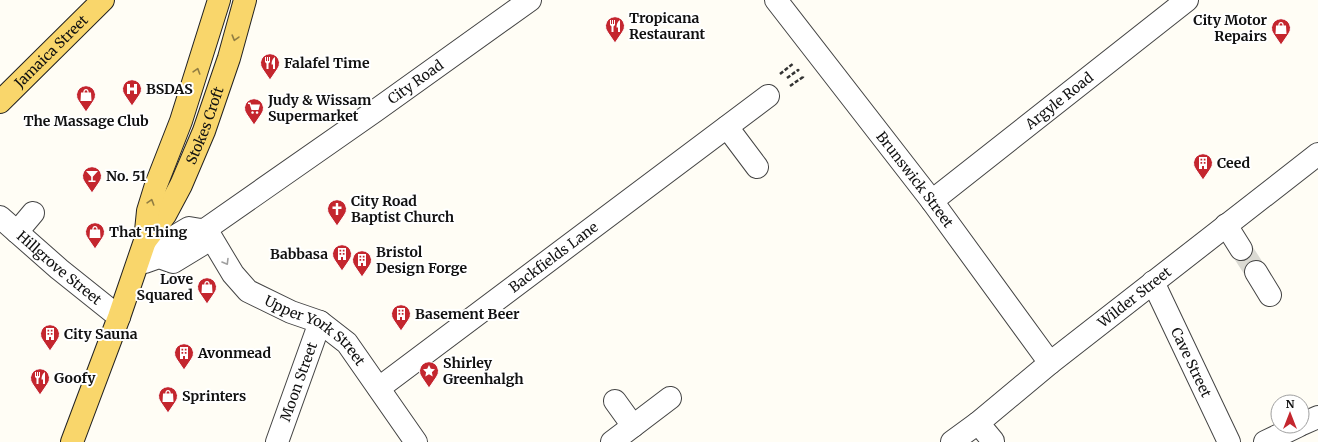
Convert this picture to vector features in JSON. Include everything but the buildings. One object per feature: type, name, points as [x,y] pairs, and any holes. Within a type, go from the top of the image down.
[{"type":"main road","name":"Jamaica Street","points":[[0,102],[103,0]]},
{"type":"main road","name":"Stokes Croft","points":[[152,249],[148,211],[181,121],[219,0]]},
{"type":"main road","name":"Stokes Croft","points":[[72,442],[119,317],[136,266],[152,249],[204,131],[229,58],[245,0]]},
{"type":"street","name":"City Road","points":[[152,249],[190,228],[204,230],[375,112],[530,0]]},
{"type":"street","name":"Brunswick Street","points":[[776,0],[932,201],[1050,363]]},
{"type":"street","name":"Argyle Road","points":[[932,201],[1187,0]]},
{"type":"street","name":"Backfields Lane","points":[[379,388],[768,96]]},
{"type":"street","points":[[727,127],[757,167]]},
{"type":"street","name":"Wilder Street","points":[[952,442],[978,423],[1050,363],[1318,154]]},
{"type":"street","points":[[17,232],[33,213]]},
{"type":"street","name":"Hillgrove Street","points":[[0,217],[59,269],[119,317]]},
{"type":"street","points":[[1226,225],[1241,249]]},
{"type":"street","name":"Upper York Street","points":[[204,230],[233,274],[248,291],[291,312],[320,322],[347,343],[416,442]]},
{"type":"street","points":[[1256,272],[1270,295]]},
{"type":"street","name":"Cave Street","points":[[1153,282],[1229,442]]},
{"type":"street","name":"Moon Street","points":[[277,442],[320,322]]},
{"type":"street","points":[[612,442],[670,398]]},
{"type":"street","points":[[615,401],[633,426]]},
{"type":"street","points":[[978,423],[992,441]]},
{"type":"street","points":[[1265,442],[1282,434]]},
{"type":"tunnel","points":[[1241,249],[1256,272]]},
{"type":"place","name":"Tropicana Restaurant","points":[[615,43]]},
{"type":"place","name":"City Motor Repairs","points":[[1281,45]]},
{"type":"place","name":"Falafel Time","points":[[270,80]]},
{"type":"place","name":"BSDAS","points":[[132,106]]},
{"type":"place","name":"The Massage Club","points":[[86,112]]},
{"type":"place","name":"Judy & Wissam Supermarket","points":[[254,125]]},
{"type":"place","name":"Ceed","points":[[1203,180]]},
{"type":"place","name":"No. 51","points":[[92,193]]},
{"type":"place","name":"City Road Baptist Church","points":[[337,226]]},
{"type":"place","name":"That Thing","points":[[95,249]]},
{"type":"place","name":"Babbasa","points":[[342,271]]},
{"type":"place","name":"Bristol Design Forge","points":[[362,277]]},
{"type":"place","name":"Love Squared","points":[[207,304]]},
{"type":"place","name":"Basement Beer","points":[[401,331]]},
{"type":"place","name":"City Sauna","points":[[50,351]]},
{"type":"place","name":"Avonmead","points":[[184,370]]},
{"type":"place","name":"Shirley Greenhalgh","points":[[429,388]]},
{"type":"place","name":"Goofy","points":[[40,395]]},
{"type":"place","name":"Sprinters","points":[[168,413]]}]
